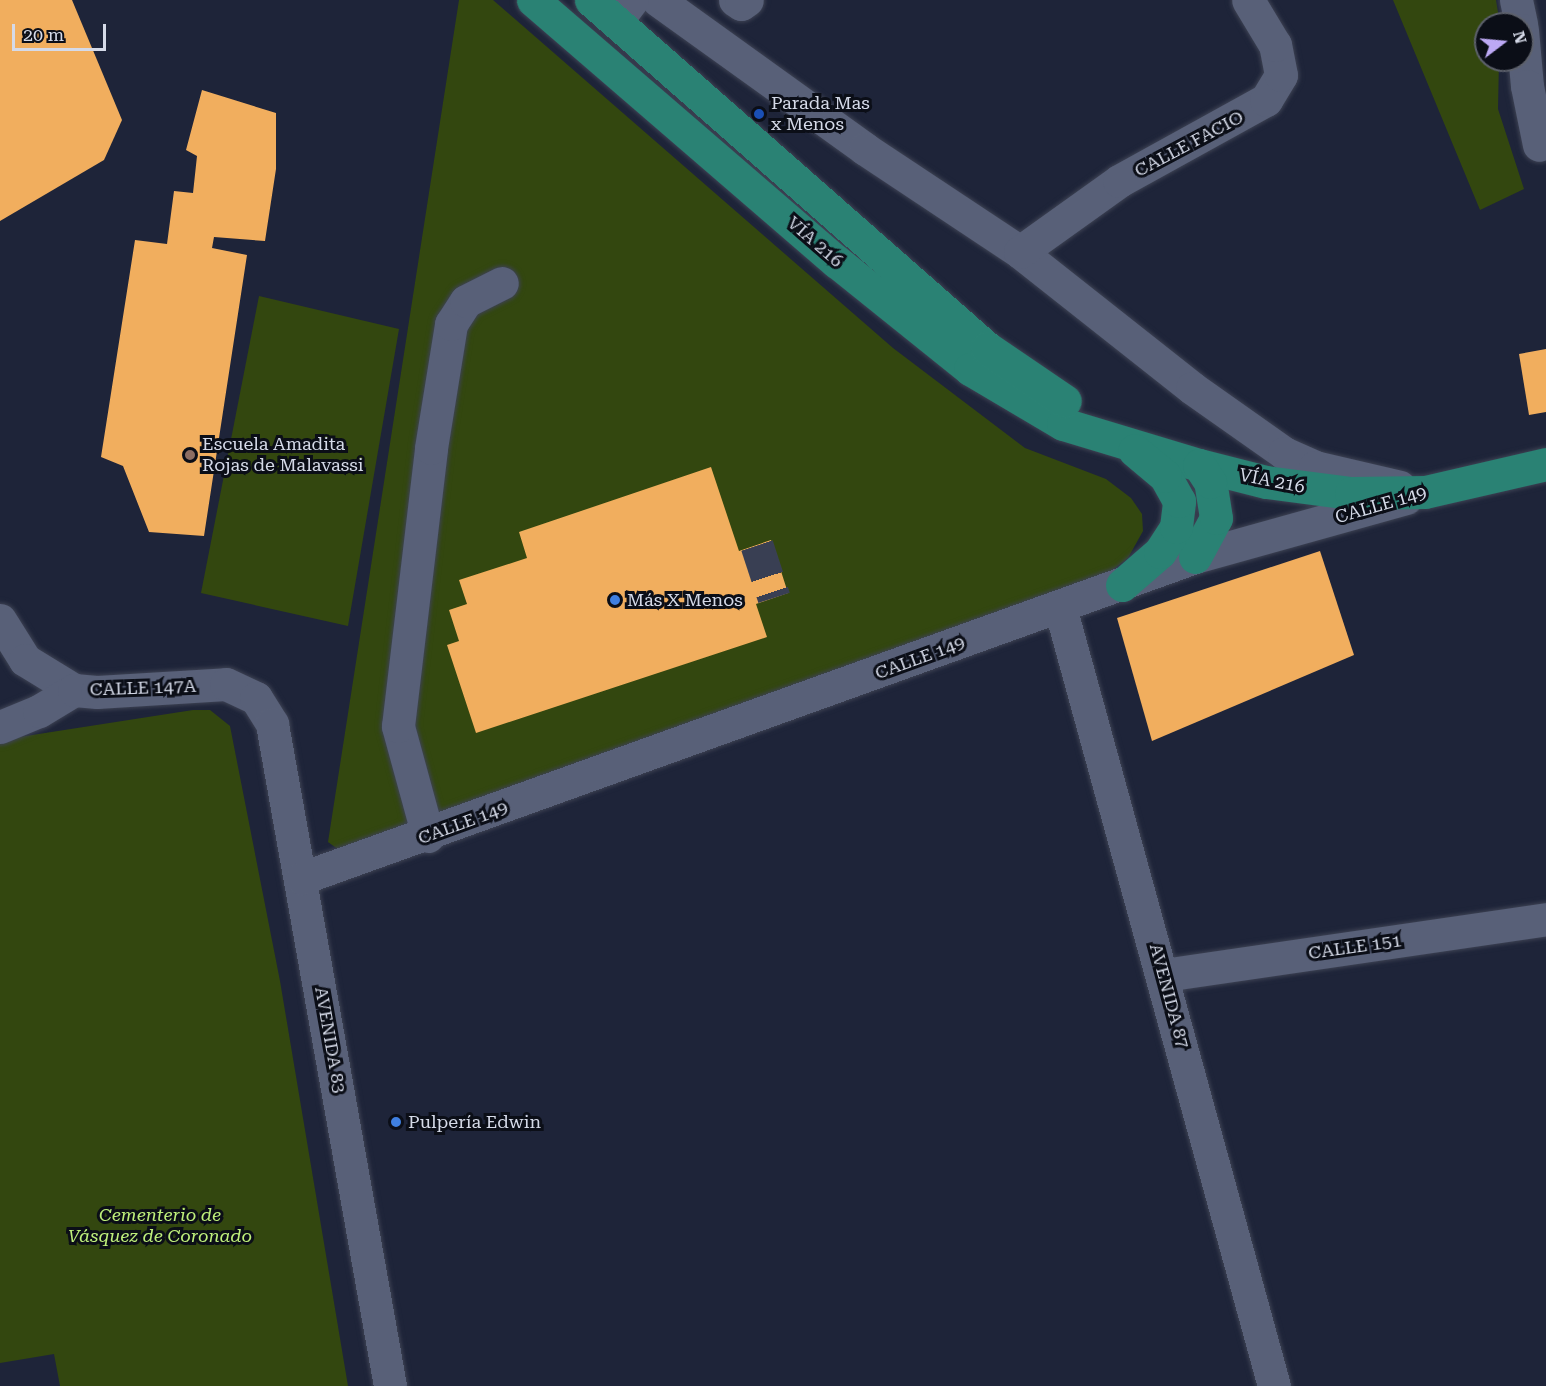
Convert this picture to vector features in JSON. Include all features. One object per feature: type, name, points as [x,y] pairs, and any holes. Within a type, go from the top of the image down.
[{"type":"main road","name":"VÍA 216","points":[[533,0],[837,262],[970,369],[1063,424],[1199,465],[1316,489],[1425,492]]},
{"type":"main road","name":"VÍA 216","points":[[591,0],[625,10],[987,348],[1124,441]]},
{"type":"main road","points":[[1122,585],[1160,552],[1176,527],[1179,501],[1166,476],[1124,441]]},
{"type":"main road","name":"CALLE 149","points":[[1425,492],[1546,464]]},
{"type":"main road","points":[[1195,557],[1216,518],[1210,482],[1199,465]]},
{"type":"street","points":[[658,0],[865,149],[1020,252],[1192,388],[1284,453],[1315,467],[1425,492]]},
{"type":"street","points":[[735,0],[741,4],[747,0]]},
{"type":"street","name":"CALLE FACIO","points":[[1020,252],[1119,181],[1266,100],[1281,75],[1275,45],[1248,0]]},
{"type":"street","points":[[1533,72],[1539,145]]},
{"type":"street","points":[[429,836],[398,726],[425,493],[451,324],[466,301],[502,283]]},
{"type":"street","name":"CALLE 149","points":[[302,878],[429,836],[1195,557],[1425,492]]},
{"type":"street","name":"AVENIDA 87","points":[[1060,607],[1164,975],[1274,1386]]},
{"type":"street","points":[[0,620],[25,660],[74,690]]},
{"type":"street","name":"CALLE 147A","points":[[0,727],[39,711],[74,690],[97,692],[226,684],[256,698]]},
{"type":"street","name":"AVENIDA 83","points":[[256,698],[272,724],[280,750],[390,1386]]},
{"type":"street","name":"CALLE 151","points":[[1164,975],[1546,919]]},
{"type":"green space","points":[[459,0],[493,0],[893,348],[1025,448],[1106,479],[1131,498],[1142,514],[1143,531],[1128,558],[1106,575],[339,850],[328,842]]},
{"type":"green space","points":[[1393,0],[1496,0],[1498,12],[1474,12],[1474,72],[1499,72],[1498,109],[1524,189],[1480,210]]},
{"type":"green space","points":[[259,296],[399,329],[348,626],[201,593]]},
{"type":"green space","name":"Cementerio de Vásquez de Coronado","points":[[193,710],[210,710],[230,726],[280,981],[348,1386],[60,1386],[54,1354],[0,1363],[0,740]]},
{"type":"building","points":[[0,0],[72,0],[122,120],[104,160],[0,221]]},
{"type":"building","points":[[202,90],[276,113],[276,169],[265,241],[214,237],[212,248],[247,255],[204,536],[149,532],[123,466],[101,457],[135,240],[167,244],[174,191],[193,193],[197,156],[186,150]]},
{"type":"building","points":[[1546,349],[1546,412],[1529,415],[1519,354]]},
{"type":"building","name":"Más X Menos","points":[[711,467],[739,551],[771,540],[788,593],[756,604],[767,637],[476,733],[447,645],[459,641],[449,610],[467,604],[459,580],[527,558],[519,532]]},
{"type":"building","points":[[1320,551],[1354,655],[1152,741],[1117,618]]},
{"type":"tunnel","points":[[757,545],[774,597]]},
{"type":"place","name":"Parada Mas x Menos","points":[[759,114]]},
{"type":"place","name":"Escuela Amadita Rojas de Malavassi","points":[[190,455]]},
{"type":"place","name":"Más X Menos","points":[[615,600]]},
{"type":"place","name":"Pulpería Edwin","points":[[396,1122]]}]
